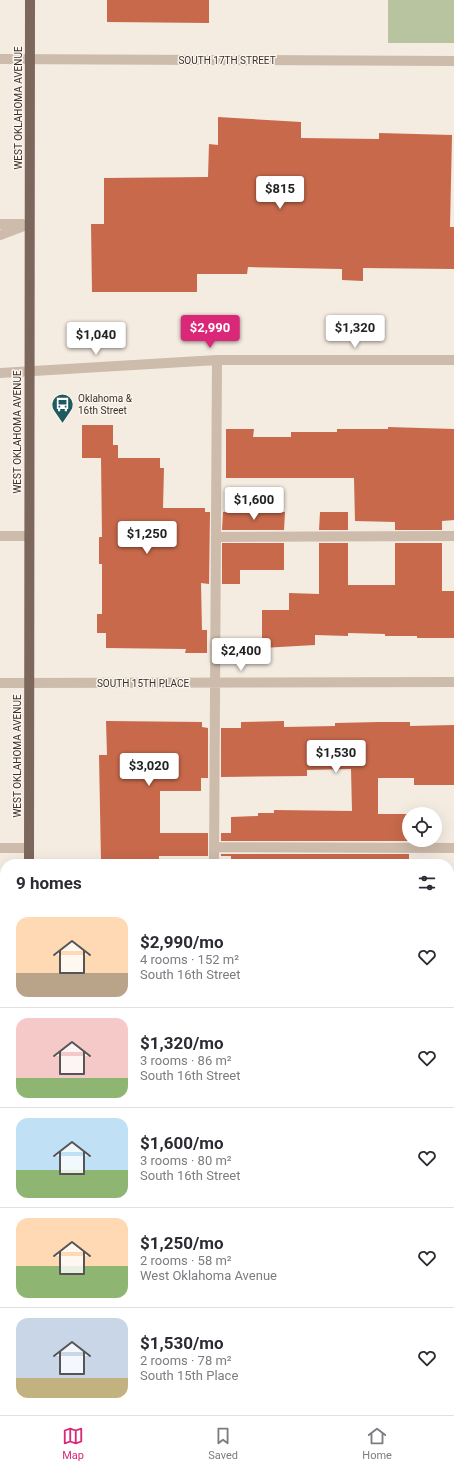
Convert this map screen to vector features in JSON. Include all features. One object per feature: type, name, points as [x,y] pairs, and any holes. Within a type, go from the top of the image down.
[{"type":"main road","name":"WEST OKLAHOMA AVENUE","points":[[29,859],[30,0]]},
{"type":"street","name":"SOUTH 17TH STREET","points":[[0,59],[454,61]]},
{"type":"street","points":[[0,224],[29,224]]},
{"type":"street","points":[[0,236],[29,224]]},
{"type":"street","points":[[214,859],[217,360]]},
{"type":"street","points":[[0,373],[217,360],[454,360]]},
{"type":"street","points":[[0,536],[29,536]]},
{"type":"street","points":[[217,537],[454,536]]},
{"type":"street","name":"SOUTH 15TH PLACE","points":[[0,683],[454,682]]},
{"type":"street","points":[[214,846],[454,848]]},
{"type":"street","points":[[0,848],[29,848]]},
{"type":"green space","points":[[388,0],[454,0],[454,43],[388,43]]},
{"type":"building","points":[[107,0],[209,0],[209,23],[107,22]]},
{"type":"building","points":[[218,117],[301,122],[301,138],[379,139],[379,133],[452,135],[450,227],[454,227],[454,269],[363,268],[363,281],[342,280],[342,269],[248,267],[247,274],[197,274],[197,292],[92,292],[91,224],[104,224],[104,178],[208,177],[209,144],[218,145]]},
{"type":"building","points":[[82,425],[113,425],[113,445],[118,445],[118,458],[160,458],[160,468],[164,468],[163,508],[205,508],[205,512],[210,512],[209,584],[201,583],[202,630],[207,630],[207,653],[185,653],[186,649],[106,648],[106,633],[97,633],[97,614],[102,614],[102,564],[99,564],[99,537],[102,537],[101,458],[82,458]]},
{"type":"building","points":[[388,427],[454,429],[454,520],[442,521],[442,530],[395,530],[395,522],[355,521],[354,478],[226,478],[226,429],[254,429],[253,437],[291,437],[291,432],[337,432],[337,429],[388,429]]},
{"type":"building","points":[[223,512],[285,512],[284,530],[222,530]]},
{"type":"building","points":[[320,512],[348,512],[348,530],[319,530]]},
{"type":"building","points":[[222,543],[284,543],[284,570],[240,570],[240,584],[222,584]]},
{"type":"building","points":[[319,543],[348,543],[348,585],[395,585],[395,543],[442,543],[442,591],[454,591],[454,638],[417,638],[417,636],[385,636],[385,634],[348,633],[348,636],[315,635],[315,645],[262,648],[262,610],[289,610],[289,593],[319,594]]},
{"type":"building","points":[[106,721],[202,722],[202,727],[208,728],[208,778],[201,778],[201,791],[160,791],[160,833],[208,833],[208,856],[159,856],[159,859],[101,859],[99,755],[107,755]]},
{"type":"building","points":[[284,721],[284,727],[335,726],[335,723],[379,722],[410,722],[410,726],[454,725],[454,785],[414,785],[414,778],[378,778],[378,814],[402,814],[402,841],[221,841],[221,833],[231,833],[231,817],[258,816],[258,813],[274,813],[274,810],[352,811],[351,769],[307,770],[307,776],[221,777],[221,728],[241,728],[241,722]]},
{"type":"building","points":[[221,854],[409,854],[409,859],[231,859],[231,856],[221,856]]},
{"type":"place","name":"Oklahoma & 16th Street","points":[[62,424]]}]
